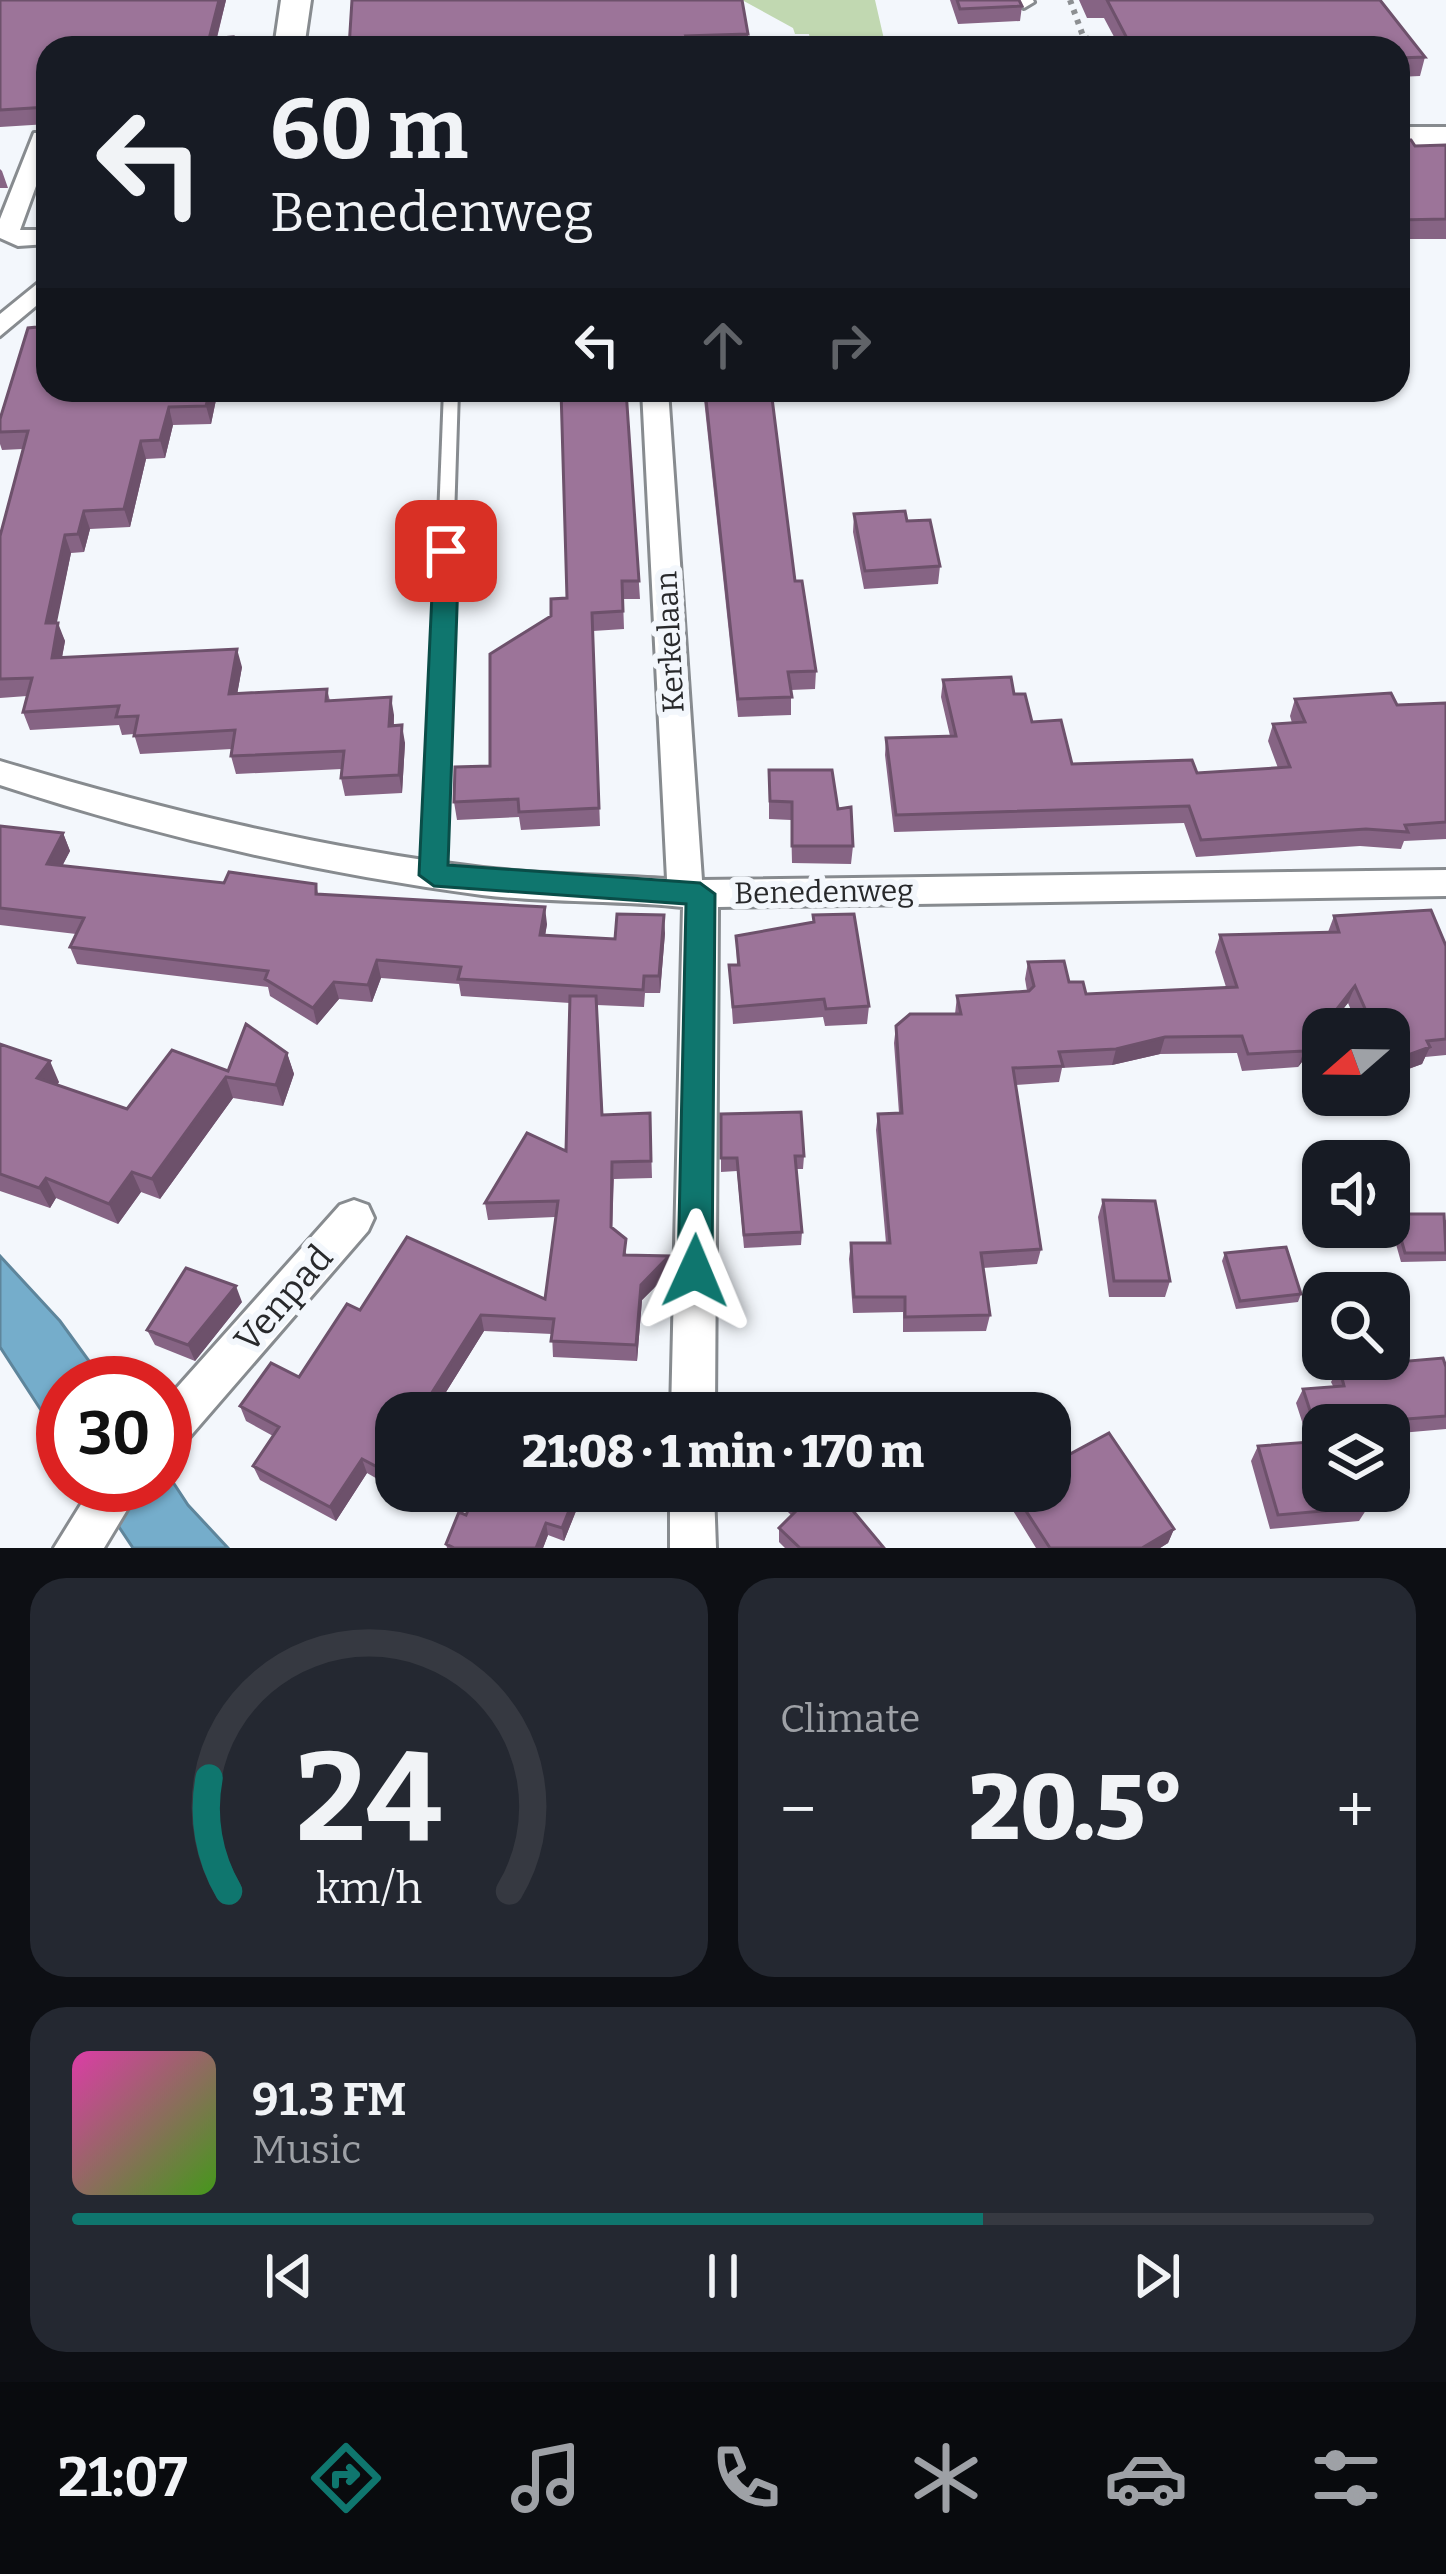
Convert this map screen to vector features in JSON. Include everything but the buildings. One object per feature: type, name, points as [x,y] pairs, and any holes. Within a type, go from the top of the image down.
[{"type":"street","points":[[292,36],[296,0]]},
{"type":"street","points":[[1410,137],[1446,137]]},
{"type":"street","points":[[36,154],[7,232],[18,239],[36,238]]},
{"type":"street","points":[[0,328],[36,294]]},
{"type":"street","name":"Kerkelaan","points":[[656,402],[693,894],[693,1392]]},
{"type":"street","name":"Benedenweg","points":[[0,773],[218,835],[434,875],[693,894],[1446,883]]},
{"type":"street","name":"Venpad","points":[[192,1402],[353,1218]]},
{"type":"street","points":[[692,1512],[693,1548]]},
{"type":"lane","points":[[434,875],[452,402]]},
{"type":"path","points":[[1070,0],[1085,36]]},
{"type":"green space","points":[[742,0],[875,0],[883,36],[809,36],[795,34],[793,28]]},
{"type":"water","points":[[0,1256],[85,1356],[36,1356],[36,1402],[0,1347]]},
{"type":"water","points":[[192,1509],[228,1548],[133,1548],[109,1512]]},
{"type":"route","points":[[446,551],[434,875],[700,894],[695,1271]]}]
